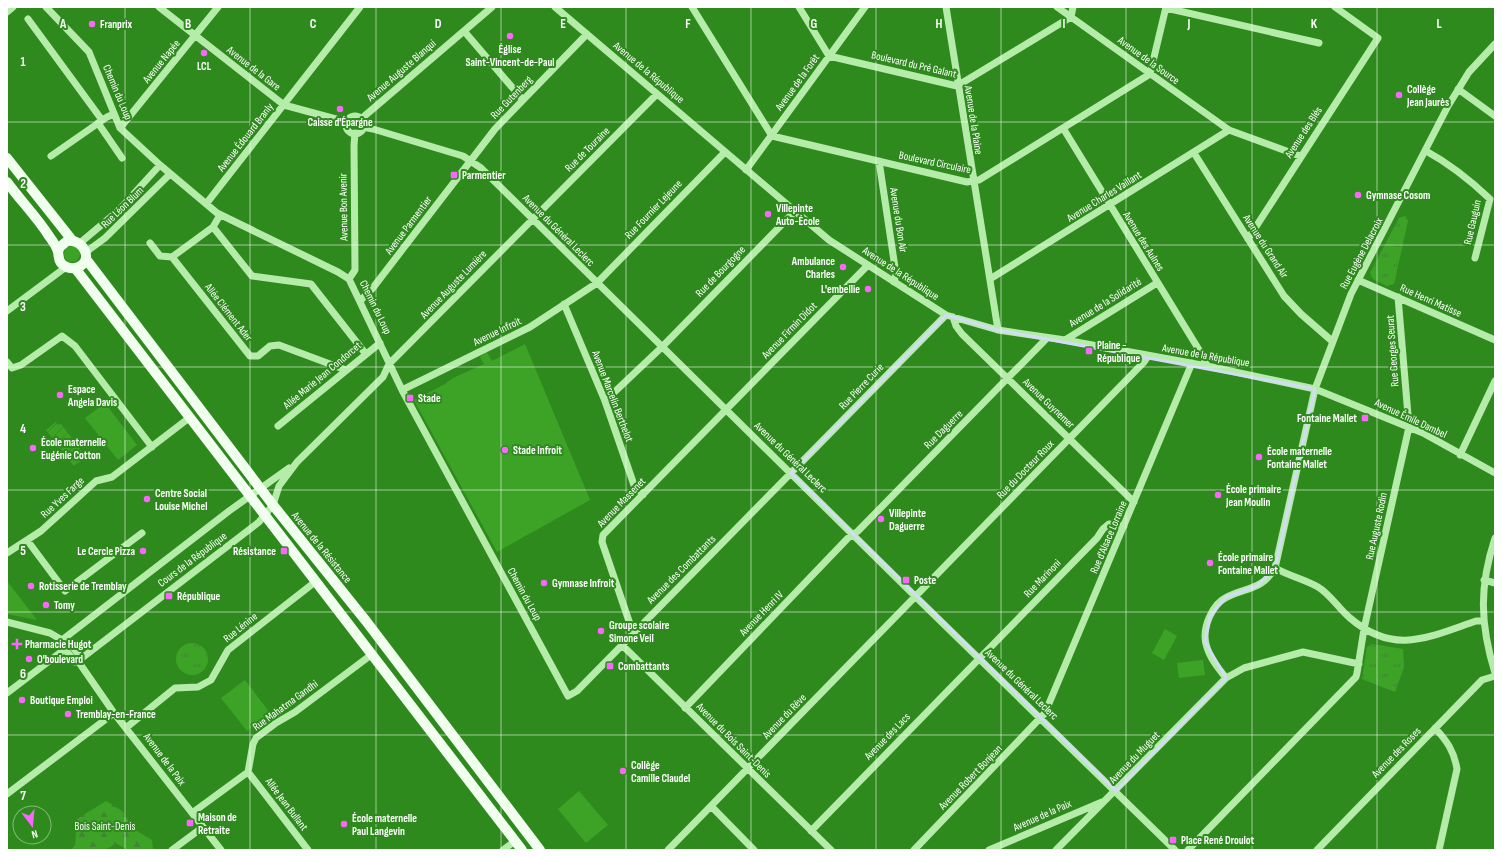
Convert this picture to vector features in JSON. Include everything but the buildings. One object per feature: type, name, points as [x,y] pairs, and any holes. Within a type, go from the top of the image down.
[{"type":"main road","name":"Avenue de la Résistance","points":[[7,158],[76,241],[262,488],[273,505],[366,621],[540,850]]},
{"type":"main road","points":[[7,182],[48,234],[58,251],[59,260],[70,268],[189,418],[522,850]]},
{"type":"main road","points":[[58,251],[63,243],[76,241]]},
{"type":"main road","points":[[70,268],[83,264],[86,256]]},
{"type":"street","points":[[7,12],[13,7]]},
{"type":"street","name":"Chemin du Loup","points":[[46,7],[89,52],[120,128],[170,174],[220,215],[338,272],[349,279],[402,390],[568,696]]},
{"type":"street","name":"Avenue de la Gare","points":[[159,7],[284,105],[347,122]]},
{"type":"street","name":"Avenue Napée","points":[[120,128],[218,7]]},
{"type":"street","name":"Avenue Édouard Branly","points":[[206,204],[360,7]]},
{"type":"street","name":"Avenue Auguste Blanqui","points":[[361,119],[492,7]]},
{"type":"street","name":"Avenue de la République","points":[[555,7],[829,240],[950,316],[998,330],[1065,340],[1192,363],[1315,388]]},
{"type":"street","points":[[692,7],[772,136]]},
{"type":"street","points":[[799,7],[830,56]]},
{"type":"street","name":"Avenue de la Forêt","points":[[746,170],[865,7]]},
{"type":"street","name":"Avenue de la Plaine","points":[[946,7],[957,86],[998,330]]},
{"type":"street","name":"Avenue de la Source","points":[[1057,7],[1229,130],[1300,156]]},
{"type":"street","points":[[1071,17],[1073,7]]},
{"type":"street","points":[[1150,74],[1166,7],[1319,43]]},
{"type":"street","name":"Avenue des Blés","points":[[1248,239],[1300,156],[1378,38],[1335,7]]},
{"type":"street","name":"Boulevard du Pré Galant","points":[[830,56],[957,86],[1071,17]]},
{"type":"street","points":[[28,19],[100,122],[122,158]]},
{"type":"street","points":[[464,31],[523,100]]},
{"type":"street","name":"Rue Gutenberg","points":[[471,160],[495,130],[587,34]]},
{"type":"street","name":"Rue Eugène Delacroix","points":[[1275,568],[1315,388],[1332,341],[1358,280],[1458,89],[1469,72],[1495,44]]},
{"type":"street","name":"Boulevard Circulaire","points":[[772,136],[967,182],[973,182],[1150,74]]},
{"type":"street","points":[[1458,89],[1495,116]]},
{"type":"street","name":"Rue de Touraine","points":[[533,220],[657,94]]},
{"type":"street","points":[[51,156],[114,114]]},
{"type":"street","points":[[353,116],[361,119],[363,128],[360,132],[355,133],[348,130],[347,122],[353,116]]},
{"type":"street","name":"Avenue du Général Leclerc","points":[[363,128],[373,129],[463,156],[481,168],[1175,850]]},
{"type":"street","name":"Avenue des Aulnes","points":[[1063,128],[1204,358],[1207,366]]},
{"type":"street","name":"Avenue Charles Vaillant","points":[[990,279],[1110,206],[1229,130]]},
{"type":"street","name":"Avenue Bon Avenir","points":[[349,279],[356,270],[355,133]]},
{"type":"street","name":"Rue Gauguin","points":[[1426,151],[1445,162],[1471,181],[1490,199],[1475,258]]},
{"type":"street","name":"Rue Fournier Lejeune","points":[[596,282],[725,152]]},
{"type":"street","name":"Avenue du Grand Air","points":[[1194,153],[1284,296],[1301,314],[1332,341]]},
{"type":"street","name":"Avenue Parmentier","points":[[360,301],[372,289],[471,160]]},
{"type":"street","name":"Avenue du Bon Air","points":[[879,161],[896,274],[894,282]]},
{"type":"street","name":"Rue Léon Blum","points":[[76,241],[118,211],[160,165]]},
{"type":"street","name":"Rue Léon Blum","points":[[86,256],[170,174]]},
{"type":"street","name":"Rue de Bourgogne","points":[[605,401],[662,347],[795,211]]},
{"type":"street","points":[[172,257],[213,227],[220,215]]},
{"type":"street","name":"Avenue Auguste Lumière","points":[[389,364],[533,220]]},
{"type":"street","points":[[213,227],[252,276],[311,284],[365,353]]},
{"type":"street","name":"Allée Clément Ader","points":[[150,243],[160,256],[172,257],[250,356],[258,356],[270,346],[279,345],[346,370]]},
{"type":"street","name":"Avenue Firmin Didot","points":[[726,410],[868,265]]},
{"type":"street","points":[[7,311],[70,268]]},
{"type":"street","name":"Rue Henri Matisse","points":[[1358,280],[1495,340]]},
{"type":"street","name":"Avenue Infroit","points":[[402,390],[530,327],[596,282]]},
{"type":"street","name":"Avenue de la Solidarité","points":[[1065,340],[1157,283]]},
{"type":"street","name":"Rue Georges Seurat","points":[[1398,297],[1409,427]]},
{"type":"street","name":"Avenue Marcelin Berthelot","points":[[564,304],[605,401],[634,485],[643,495]]},
{"type":"street","name":"Avenue Guynemer","points":[[950,316],[962,334],[1134,502]]},
{"type":"street","name":"Rue Pierre Curie","points":[[791,473],[950,316]]},
{"type":"street","points":[[7,362],[12,368],[21,365],[62,336],[75,346],[152,447]]},
{"type":"street","name":"Rue Daguerre","points":[[854,534],[1047,338]]},
{"type":"street","name":"Allée Marie Jean Condorcet","points":[[278,426],[380,342]]},
{"type":"street","name":"Rue du Docteur Roux","points":[[916,596],[1070,439],[1148,356]]},
{"type":"street","name":"Rue d'Alsace Lorraine","points":[[1042,718],[1192,363]]},
{"type":"street","name":"Cours de la République","points":[[64,639],[249,496],[297,462],[383,377],[389,364]]},
{"type":"street","points":[[1460,455],[1495,381]]},
{"type":"street","name":"Avenue Émile Dambel","points":[[1315,388],[1423,433],[1460,455],[1495,473]]},
{"type":"street","name":"Avenue Massenet","points":[[635,631],[631,627],[602,542],[604,535],[726,410]]},
{"type":"street","name":"Rue Yves Farge","points":[[7,553],[41,532],[96,481],[112,477],[189,418]]},
{"type":"street","name":"Rue Auguste Rodin","points":[[1188,850],[1356,677],[1364,629],[1409,427]]},
{"type":"street","name":"Cours de la République","points":[[80,659],[264,516],[273,505],[279,486],[297,462]]},
{"type":"street","name":"Avenue des Combattants","points":[[568,696],[577,691],[622,646],[791,473]]},
{"type":"street","name":"Rue Marinoni","points":[[980,657],[1097,538],[1103,529],[1109,524],[1124,526]]},
{"type":"street","points":[[27,540],[65,591],[142,533]]},
{"type":"street","name":"Avenue Henri IV","points":[[685,708],[854,534]]},
{"type":"street","points":[[1495,538],[1484,580],[1484,621],[1495,674]]},
{"type":"street","points":[[1226,678],[1210,656],[1205,642],[1210,616],[1216,605],[1226,597],[1257,586],[1266,581],[1275,568],[1318,587],[1350,618],[1376,636],[1410,641],[1484,621]]},
{"type":"street","points":[[1484,580],[1495,583]]},
{"type":"street","name":"Rue Lénine","points":[[127,727],[175,688],[198,687],[211,680],[228,650],[315,582]]},
{"type":"street","name":"Avenue du Rêve","points":[[668,850],[916,596]]},
{"type":"street","name":"Avenue de la Paix","points":[[7,622],[50,633],[64,639],[80,659],[114,713],[127,727],[221,850]]},
{"type":"street","points":[[7,693],[64,649],[60,643],[64,639]]},
{"type":"street","name":"Avenue du Bois Saint-Denis","points":[[622,646],[747,770],[831,850]]},
{"type":"street","name":"Avenue de la Paix","points":[[64,649],[75,662],[80,659]]},
{"type":"street","name":"Avenue du Muguet","points":[[1056,850],[1226,678],[1244,668],[1303,652],[1359,664]]},
{"type":"street","name":"Rue Mahatma Gandhi","points":[[248,772],[253,744],[256,738],[276,723],[295,712],[371,655]]},
{"type":"street","name":"Avenue des Lacs","points":[[811,831],[980,657]]},
{"type":"street","name":"Avenue des Roses","points":[[1317,850],[1482,680],[1495,674]]},
{"type":"street","points":[[7,794],[114,713]]},
{"type":"street","name":"Avenue Robert Bonjean","points":[[914,850],[1042,718]]},
{"type":"street","points":[[1435,728],[1449,743],[1455,757],[1457,769],[1439,850]]},
{"type":"street","points":[[192,813],[248,772]]},
{"type":"street","name":"Allée Jean Bullant","points":[[248,772],[308,850]]},
{"type":"street","name":"Avenue de la Paix","points":[[989,850],[1084,808],[1104,801]]},
{"type":"street","points":[[711,806],[754,850]]},
{"type":"street","points":[[172,850],[203,827]]},
{"type":"street","points":[[504,850],[515,841]]},
{"type":"street","points":[[1175,850],[1180,848],[1188,850]]},
{"type":"highlighted area","points":[[946,315],[998,330],[1315,389],[1275,568],[1257,586],[1226,597],[1210,616],[1205,642],[1226,678],[1116,791],[791,473]]},
{"type":"green space","points":[[1405,216],[1408,221],[1394,284],[1387,286],[1373,279],[1370,273],[1399,218]]},
{"type":"green space","points":[[69,246],[75,246],[80,251],[78,260],[75,262],[69,262],[64,257],[64,251]]},
{"type":"green space","name":"Stade Infroit","points":[[525,344],[590,500],[497,552],[414,400],[445,384],[453,378],[484,364],[480,357],[487,352],[492,361]]},
{"type":"green space","points":[[105,403],[137,445],[118,460],[85,418]]},
{"type":"green space","points":[[56,422],[58,425],[61,424],[86,457],[74,466],[46,430]]},
{"type":"green space","points":[[7,581],[37,620],[7,614]]},
{"type":"green space","points":[[1165,629],[1177,636],[1164,660],[1152,653]]},
{"type":"green space","points":[[192,643],[198,644],[205,650],[208,659],[207,665],[201,672],[192,675],[186,674],[179,668],[176,659],[177,653],[183,646]]},
{"type":"green space","points":[[1372,644],[1403,649],[1404,667],[1395,692],[1362,679],[1367,647]]},
{"type":"green space","points":[[1203,660],[1205,675],[1179,678],[1177,663]]},
{"type":"green space","points":[[245,680],[270,713],[247,731],[221,698]]},
{"type":"green space","points":[[579,791],[608,825],[586,843],[558,809]]},
{"type":"green space","name":"Bois Saint-Denis","points":[[106,801],[122,811],[135,830],[152,840],[153,850],[128,850],[117,844],[104,850],[71,850],[75,845],[77,819]]},
{"type":"place","name":"Franprix","points":[[92,24]]},
{"type":"place","name":"Église Saint-Vincent-de-Paul","points":[[510,36]]},
{"type":"place","name":"LCL","points":[[204,53]]},
{"type":"place","name":"Collège Jean Jaurès","points":[[1399,95]]},
{"type":"place","name":"Caisse d'Épargne","points":[[340,109]]},
{"type":"place","name":"Parmentier","points":[[454,175]]},
{"type":"place","name":"Gymnase Cosom","points":[[1358,195]]},
{"type":"place","name":"Villepinte Auto-École","points":[[768,214]]},
{"type":"place","name":"Ambulance Charles","points":[[843,267]]},
{"type":"place","name":"L'embellie","points":[[868,289]]},
{"type":"place","name":"Plaine - République","points":[[1089,351]]},
{"type":"place","name":"Espace Angela Davis","points":[[60,395]]},
{"type":"place","name":"Stade","points":[[410,398]]},
{"type":"place","name":"Fontaine Mallet","points":[[1365,418]]},
{"type":"place","name":"École maternelle Eugénie Cotton","points":[[33,448]]},
{"type":"place","name":"Stade Infroit","points":[[505,450]]},
{"type":"place","name":"École maternelle Fontaine Mallet","points":[[1259,457]]},
{"type":"place","name":"École primaire Jean Moulin","points":[[1218,495]]},
{"type":"place","name":"Centre Social Louise Michel","points":[[147,499]]},
{"type":"place","name":"Villepinte Daguerre","points":[[881,519]]},
{"type":"place","name":"Le Cercle Pizza","points":[[143,551]]},
{"type":"place","name":"Résistance","points":[[284,551]]},
{"type":"place","name":"École primaire Fontaine Mallet","points":[[1210,563]]},
{"type":"place","name":"Poste","points":[[906,580]]},
{"type":"place","name":"Gymnase Infroit","points":[[544,583]]},
{"type":"place","name":"Rotisserie de Tremblay","points":[[31,586]]},
{"type":"place","name":"République","points":[[169,596]]},
{"type":"place","name":"Tomy","points":[[46,605]]},
{"type":"place","name":"Groupe scolaire Simone Veil","points":[[601,631]]},
{"type":"place","name":"Pharmacie Hugot","points":[[17,644]]},
{"type":"place","name":"O'boulevard","points":[[29,659]]},
{"type":"place","name":"Combattants","points":[[610,666]]},
{"type":"place","name":"Boutique Emploi","points":[[22,700]]},
{"type":"place","name":"Tremblay-en-France","points":[[68,714]]},
{"type":"place","name":"Collège Camille Claudel","points":[[623,771]]},
{"type":"place","name":"Maison de Retraite","points":[[190,823]]},
{"type":"place","name":"École maternelle Paul Langevin","points":[[344,824]]},
{"type":"place","name":"Place René Droulot","points":[[1173,840]]}]
